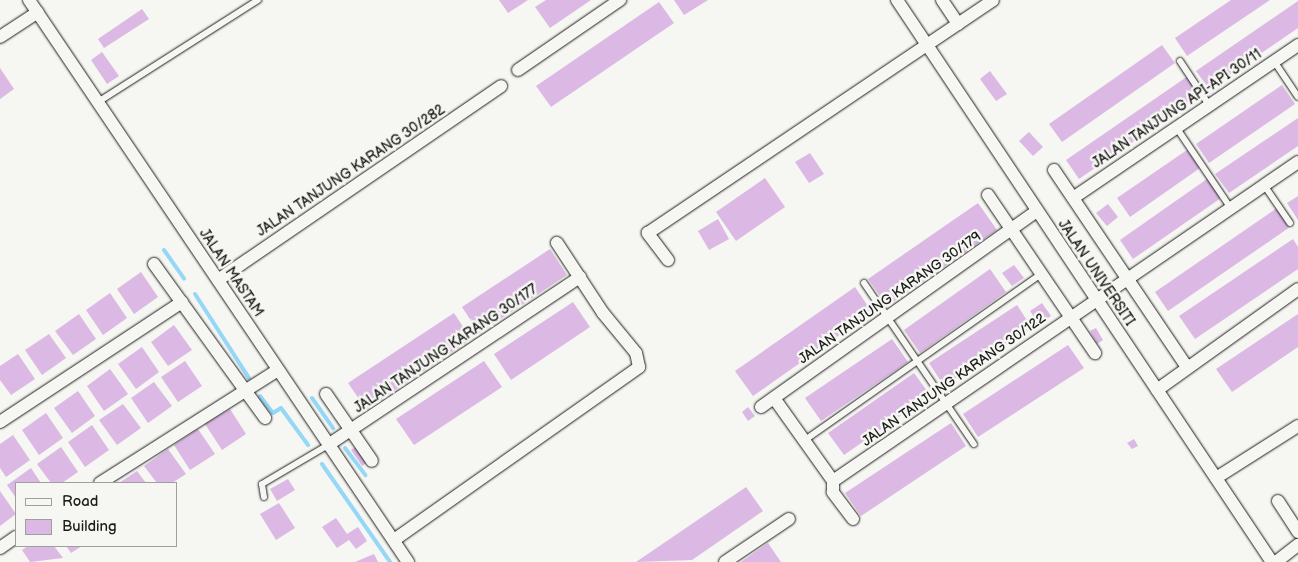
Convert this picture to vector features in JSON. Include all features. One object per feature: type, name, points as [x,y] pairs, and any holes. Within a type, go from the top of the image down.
[{"type":"street","name":"JALAN MASTAM","points":[[30,0],[408,562]]},
{"type":"street","points":[[518,70],[620,0]]},
{"type":"street","name":"JALAN UNIVERSITI","points":[[897,0],[928,44],[1035,212],[1274,562]]},
{"type":"street","points":[[942,0],[958,24]]},
{"type":"street","points":[[668,260],[648,233],[993,0]]},
{"type":"street","points":[[0,37],[38,12]]},
{"type":"street","name":"JALAN TANJUNG API-API 30/11","points":[[1073,198],[1298,45]]},
{"type":"street","name":"JALAN TANJUNG KARANG 30/282","points":[[218,280],[502,86]]},
{"type":"street","name":"JALAN TANJUNG KARANG 30/122","points":[[832,484],[1071,316],[1298,162]]},
{"type":"street","points":[[1054,170],[1129,278],[1186,366]]},
{"type":"street","points":[[988,195],[1095,353]]},
{"type":"street","name":"JALAN TANJUNG KARANG 30/179","points":[[761,407],[1012,231],[1035,212]]},
{"type":"street","points":[[394,540],[639,367],[636,353],[557,243]]},
{"type":"street","points":[[154,264],[246,390],[264,418]]},
{"type":"street","name":"JALAN TANJUNG KARANG 30/177","points":[[328,445],[580,277]]},
{"type":"street","points":[[1157,390],[1186,366],[1298,289]]},
{"type":"street","points":[[0,422],[182,302]]},
{"type":"street","points":[[102,482],[278,370]]},
{"type":"street","points":[[326,394],[372,461]]},
{"type":"street","points":[[774,398],[804,440],[853,519]]},
{"type":"street","points":[[1216,478],[1298,426]]},
{"type":"street","points":[[1278,501],[1298,532]]},
{"type":"street","points":[[725,562],[789,519]]},
{"type":"street","points":[[0,548],[15,538]]},
{"type":"street","points":[[1274,562],[1298,545]]},
{"type":"lane","points":[[98,102],[258,0]]},
{"type":"lane","points":[[1180,61],[1209,105]]},
{"type":"lane","points":[[1274,61],[1298,97]]},
{"type":"lane","points":[[1176,127],[1230,207]]},
{"type":"lane","points":[[1263,185],[1290,224]]},
{"type":"lane","points":[[804,440],[1041,274]]},
{"type":"lane","points":[[864,283],[974,444]]},
{"type":"lane","points":[[264,497],[262,484],[328,445]]},
{"type":"building","points":[[499,0],[528,0],[508,13]]},
{"type":"building","points":[[546,0],[591,0],[550,28],[535,7]]},
{"type":"building","points":[[674,0],[708,0],[684,15]]},
{"type":"building","points":[[1231,0],[1270,0],[1187,56],[1175,38]]},
{"type":"building","points":[[1298,1],[1298,28],[1209,89],[1196,71]]},
{"type":"building","points":[[659,2],[674,23],[551,107],[536,86]]},
{"type":"building","points":[[142,9],[149,19],[104,48],[98,39]]},
{"type":"building","points":[[1162,45],[1175,63],[1062,142],[1049,124]]},
{"type":"building","points":[[102,52],[119,76],[107,84],[91,60]]},
{"type":"building","points":[[0,68],[14,89],[0,99]]},
{"type":"building","points":[[990,71],[1007,94],[996,101],[980,79]]},
{"type":"building","points":[[1188,76],[1201,95],[1079,179],[1066,160]]},
{"type":"building","points":[[1282,85],[1295,104],[1209,163],[1196,144]]},
{"type":"building","points":[[1298,118],[1298,146],[1229,193],[1215,174]]},
{"type":"building","points":[[1029,132],[1043,147],[1033,156],[1019,141]]},
{"type":"building","points":[[1187,150],[1200,168],[1130,217],[1117,198]]},
{"type":"building","points":[[810,153],[824,174],[809,183],[795,162]]},
{"type":"building","points":[[765,178],[785,207],[736,241],[716,212]]},
{"type":"building","points":[[1207,179],[1221,198],[1133,259],[1120,240]]},
{"type":"building","points":[[1298,196],[1298,220],[1287,203]]},
{"type":"building","points":[[978,203],[997,230],[887,306],[868,279]]},
{"type":"building","points":[[1108,204],[1118,217],[1107,226],[1096,213]]},
{"type":"building","points":[[1277,208],[1290,227],[1168,311],[1155,292]]},
{"type":"building","points":[[718,219],[729,239],[709,250],[698,231]]},
{"type":"building","points":[[1293,239],[1298,247],[1298,269],[1195,339],[1179,316]]},
{"type":"building","points":[[550,249],[567,275],[479,333],[462,307]]},
{"type":"building","points":[[1014,265],[1024,278],[1012,286],[1002,273]]},
{"type":"building","points":[[990,269],[1006,292],[920,353],[904,330]]},
{"type":"building","points":[[141,272],[158,297],[134,314],[117,289]]},
{"type":"building","points":[[855,287],[872,312],[753,396],[735,371]]},
{"type":"building","points":[[110,293],[127,318],[103,335],[86,310]]},
{"type":"building","points":[[573,302],[590,327],[511,380],[494,354]]},
{"type":"building","points":[[1042,303],[1051,316],[1039,324],[1030,311]]},
{"type":"building","points":[[1017,305],[1032,328],[944,386],[929,363]]},
{"type":"building","points":[[454,313],[471,339],[366,409],[348,383]]},
{"type":"building","points":[[79,314],[96,339],[73,355],[55,331]]},
{"type":"building","points":[[1298,314],[1298,347],[1232,392],[1216,369]]},
{"type":"building","points":[[174,325],[192,350],[168,366],[151,342]]},
{"type":"building","points":[[1096,328],[1103,340],[1097,344],[1090,331]]},
{"type":"building","points":[[49,334],[66,358],[42,375],[25,350]]},
{"type":"building","points":[[892,339],[908,362],[821,421],[805,398]]},
{"type":"building","points":[[1068,345],[1084,368],[978,437],[963,414]]},
{"type":"building","points":[[142,347],[159,372],[136,389],[118,364]]},
{"type":"building","points":[[18,354],[35,379],[11,395],[0,380],[0,366]]},
{"type":"building","points":[[185,361],[202,386],[178,402],[161,377]]},
{"type":"building","points":[[484,361],[502,387],[414,445],[396,419]]},
{"type":"building","points":[[110,369],[128,394],[104,411],[87,386]]},
{"type":"building","points":[[914,373],[930,395],[844,455],[828,433]]},
{"type":"building","points":[[154,382],[172,406],[148,423],[131,398]]},
{"type":"building","points":[[78,391],[95,416],[72,433],[54,408]]},
{"type":"building","points":[[123,404],[141,428],[117,445],[99,420]]},
{"type":"building","points":[[748,407],[755,416],[748,421],[742,412]]},
{"type":"building","points":[[230,409],[246,434],[222,450],[205,424]]},
{"type":"building","points":[[46,413],[63,438],[39,455],[22,430]]},
{"type":"building","points":[[951,423],[966,446],[861,516],[845,493]]},
{"type":"building","points":[[92,425],[109,450],[85,467],[68,442]]},
{"type":"building","points":[[198,429],[215,454],[190,470],[174,445]]},
{"type":"building","points":[[13,435],[30,460],[6,477],[0,468],[0,444]]},
{"type":"building","points":[[1134,439],[1138,446],[1132,449],[1127,443]]},
{"type":"building","points":[[357,446],[368,462],[362,466],[351,450]]},
{"type":"building","points":[[61,447],[78,472],[63,482],[50,482],[37,464]]},
{"type":"building","points":[[168,449],[186,474],[174,482],[156,482],[144,466]]},
{"type":"building","points":[[31,468],[40,482],[15,482],[15,497],[7,485]]},
{"type":"building","points":[[137,471],[145,482],[120,482]]},
{"type":"building","points":[[288,479],[295,490],[277,501],[270,489]]},
{"type":"building","points":[[746,487],[763,511],[692,560],[636,562]]},
{"type":"building","points":[[0,491],[15,515],[0,526]]},
{"type":"building","points":[[279,503],[295,528],[276,540],[260,514]]},
{"type":"building","points":[[336,518],[347,534],[358,527],[367,541],[356,549],[349,540],[337,548],[322,527]]},
{"type":"building","points":[[768,543],[781,562],[741,562],[751,555]]},
{"type":"building","points":[[26,547],[55,547],[63,558],[30,562],[22,550]]},
{"type":"building","points":[[67,547],[80,547],[71,553]]},
{"type":"building","points":[[374,554],[378,562],[355,562]]},
{"type":"waterway","points":[[164,250],[184,279]]},
{"type":"waterway","points":[[195,294],[249,378]]},
{"type":"waterway","points":[[260,396],[273,413],[281,408],[308,445]]},
{"type":"waterway","points":[[312,398],[333,428]]},
{"type":"waterway","points":[[345,448],[365,475]]},
{"type":"waterway","points":[[322,464],[390,562]]}]
